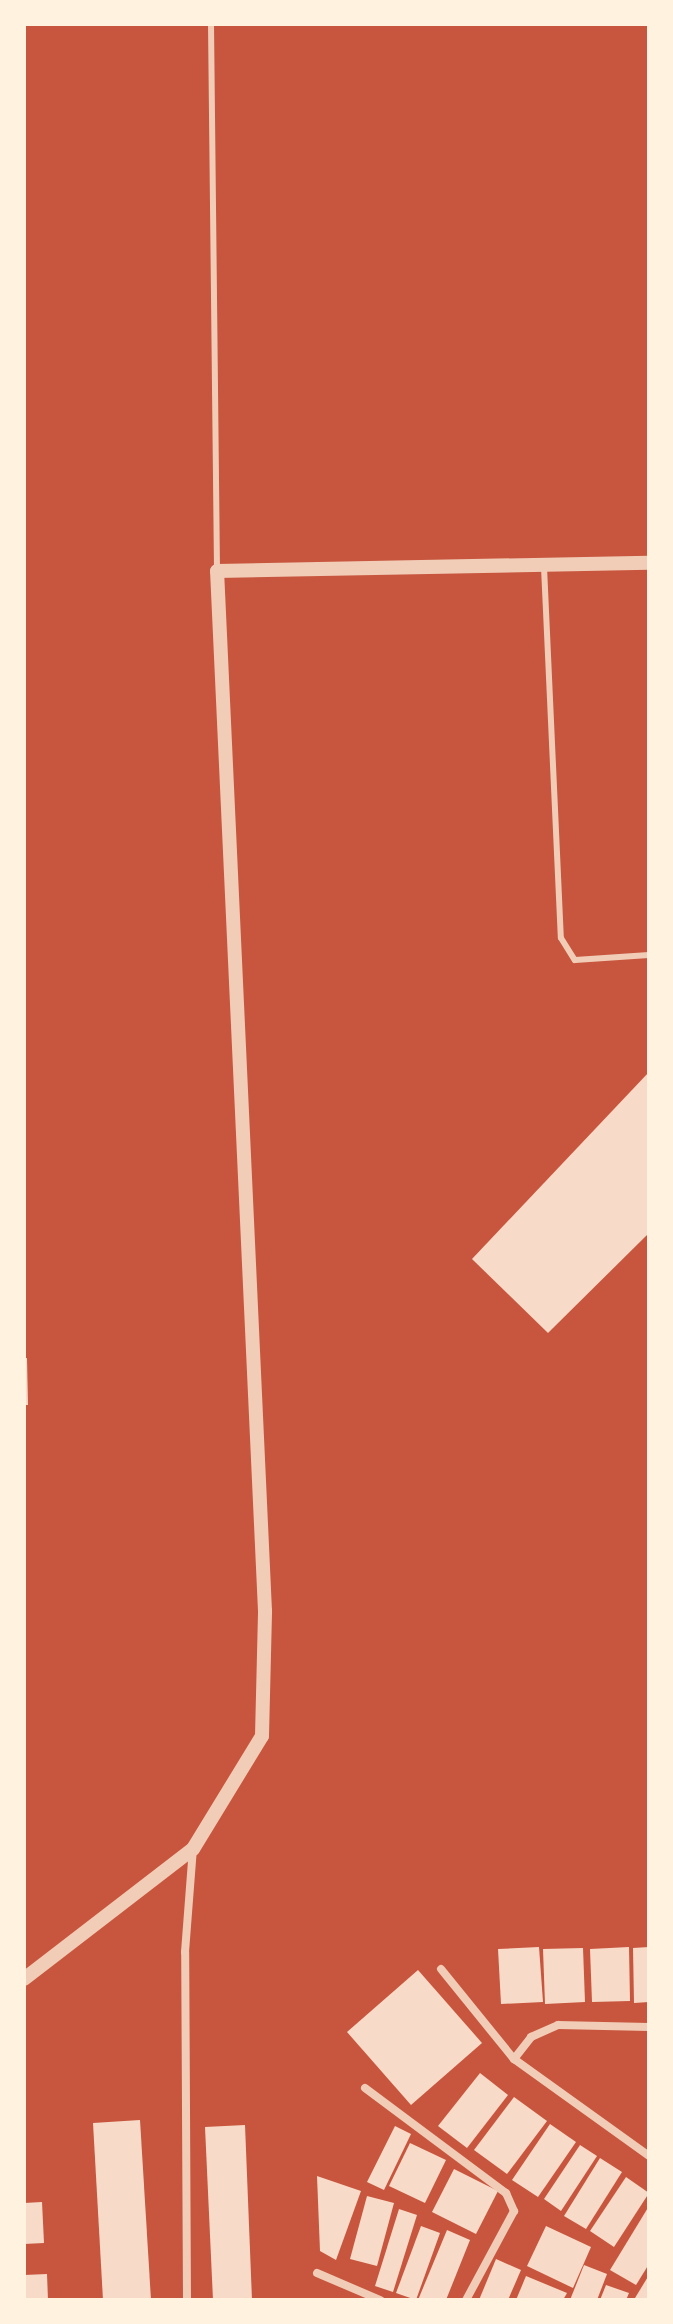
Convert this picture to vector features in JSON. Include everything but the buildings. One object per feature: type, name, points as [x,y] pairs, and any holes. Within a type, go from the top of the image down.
[{"type":"street","points":[[24,1979],[193,1849],[262,1736],[265,1611],[217,571],[649,563]]},
{"type":"street","points":[[187,2300],[185,1952],[193,1849]]},
{"type":"street","points":[[441,1969],[514,2059],[649,2156]]},
{"type":"street","points":[[514,2059],[531,2037],[558,2025],[649,2027]]},
{"type":"street","points":[[365,2088],[506,2193],[514,2211],[466,2300]]},
{"type":"street","points":[[317,2273],[380,2300]]},
{"type":"lane","points":[[211,24],[217,571]]},
{"type":"lane","points":[[544,567],[561,938],[575,960],[649,955]]}]
